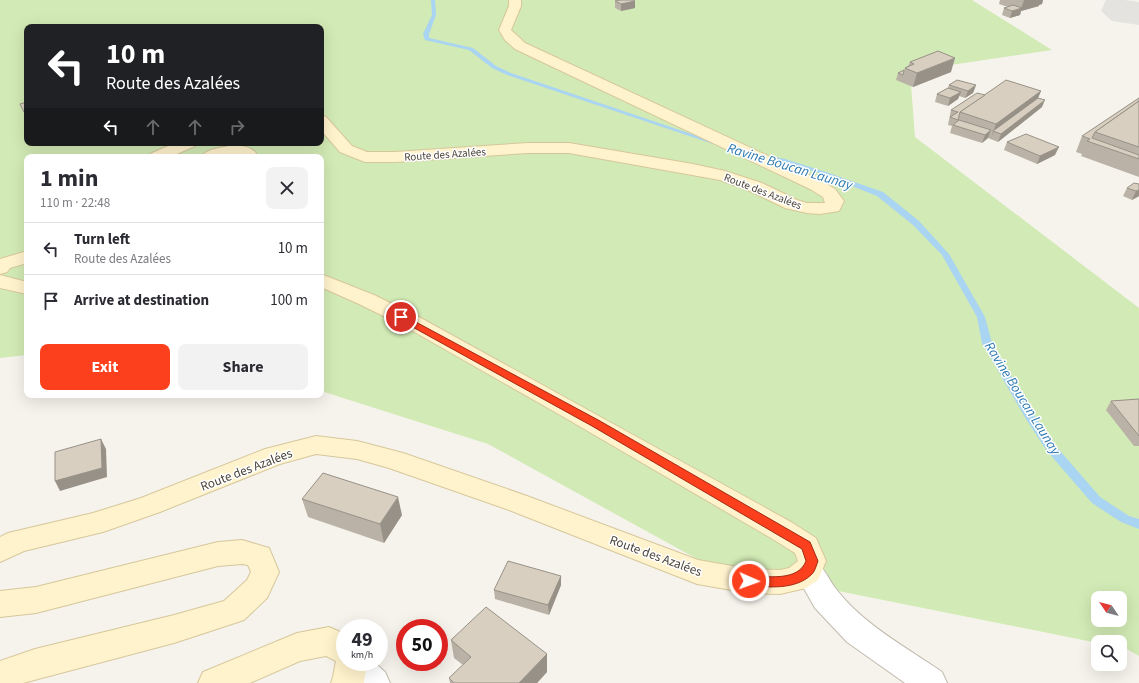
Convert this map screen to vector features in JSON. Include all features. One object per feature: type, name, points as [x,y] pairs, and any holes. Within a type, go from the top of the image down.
[{"type":"main road","name":"Route des Azalées","points":[[324,124],[346,150],[365,157],[395,157],[528,148],[569,148],[693,169],[725,176],[756,187],[791,204],[807,208],[820,209],[834,207],[835,201],[829,193],[816,185],[520,46],[505,30],[515,6],[515,0]]},
{"type":"main road","points":[[163,154],[182,146]]},
{"type":"main road","points":[[217,154],[230,150],[244,150],[249,154]]},
{"type":"main road","points":[[0,268],[3,264],[24,258]]},
{"type":"main road","points":[[0,280],[24,288]]},
{"type":"main road","points":[[324,281],[352,292],[425,330],[596,424],[781,530],[806,546],[812,561],[808,571]]},
{"type":"main road","name":"Route des Azalées","points":[[0,550],[18,541],[93,524],[150,505],[233,474],[274,456],[316,445],[357,450],[394,460],[518,503],[697,572],[749,581],[780,582],[796,579],[808,571]]},
{"type":"main road","points":[[0,604],[36,600],[218,554],[242,552],[259,556],[265,572],[257,589],[233,611],[174,629],[35,664],[0,676]]},
{"type":"main road","points":[[214,683],[296,647],[329,641],[336,645]]},
{"type":"main road","points":[[347,683],[349,681],[351,671]]},
{"type":"street","points":[[808,571],[826,599],[858,632],[931,683]]},
{"type":"street","points":[[361,671],[374,683]]},
{"type":"green space","points":[[0,0],[972,0],[1052,50],[910,71],[915,137],[1139,308],[1139,656],[1127,649],[1127,635],[1091,635],[1091,642],[708,565],[488,444],[324,392],[324,154],[24,154],[24,355],[0,358]]},
{"type":"shaded area","points":[[1106,0],[1139,2],[1139,25],[1112,21],[1101,11]]},
{"type":"building","points":[[615,1],[635,1],[621,4]]},
{"type":"building","points":[[1013,5],[1022,8],[1012,11],[1004,8]]},
{"type":"building","points":[[938,51],[955,58],[917,73],[905,68],[914,64],[910,62]]},
{"type":"building","points":[[904,70],[903,75],[898,73]]},
{"type":"building","points":[[957,80],[976,85],[968,91],[949,85]]},
{"type":"building","points":[[1006,80],[1041,91],[996,124],[960,112]]},
{"type":"building","points":[[948,88],[961,92],[950,98],[937,94]]},
{"type":"building","points":[[977,93],[985,95],[960,112],[958,120],[950,117],[958,112],[951,110]]},
{"type":"building","points":[[1038,98],[1045,100],[1001,134],[993,131]]},
{"type":"building","points":[[1139,98],[1139,101],[1095,132],[1092,138],[1139,155],[1139,159],[1087,141],[1090,139],[1082,136]]},
{"type":"building","points":[[1139,101],[1139,147],[1095,132]]},
{"type":"building","points":[[24,103],[24,112],[20,104]]},
{"type":"building","points":[[959,120],[991,130],[985,135],[953,125]]},
{"type":"building","points":[[1026,134],[1059,147],[1040,156],[1007,142]]},
{"type":"building","points":[[1134,183],[1139,184],[1139,190],[1136,191],[1127,188]]},
{"type":"building","points":[[1139,399],[1139,436],[1111,401]]},
{"type":"building","points":[[101,439],[102,468],[55,481],[55,452]]},
{"type":"building","points":[[323,473],[398,497],[380,524],[302,499]]},
{"type":"building","points":[[508,561],[561,576],[548,605],[494,590]]},
{"type":"building","points":[[486,607],[547,654],[519,683],[454,683],[449,678],[471,657],[451,640]]},
{"type":"waterway","name":"Ravine Boucan Launay","points":[[433,0],[434,15],[426,34],[427,39],[471,49],[494,67],[509,74],[718,144]]},
{"type":"waterway","name":"Ravine Boucan Launay","points":[[761,156],[783,160],[821,172],[880,194],[916,223],[945,254],[981,317],[987,343],[1030,417],[1051,448],[1096,500],[1125,519],[1139,524]]},
{"type":"route","points":[[401,317],[596,424],[781,530],[806,546],[812,561],[808,571],[796,579],[780,582],[749,581]]}]
